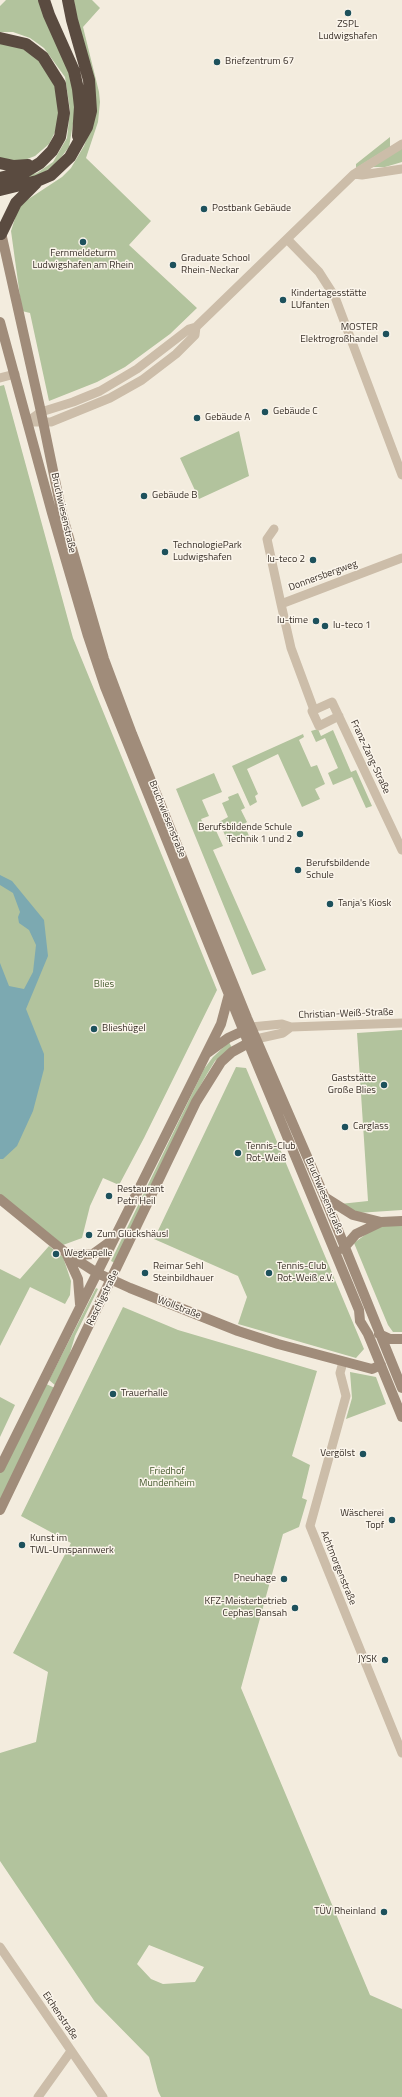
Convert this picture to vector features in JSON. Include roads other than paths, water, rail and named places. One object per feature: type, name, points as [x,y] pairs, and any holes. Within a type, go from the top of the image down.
[{"type":"highway","points":[[44,0],[49,16],[74,71],[80,107],[77,145]]},
{"type":"highway","points":[[0,190],[24,179],[62,166],[77,145],[87,127],[91,111],[90,90],[84,57],[72,20],[68,0]]},
{"type":"highway","points":[[0,38],[30,46],[54,72],[60,84],[64,102],[63,124],[60,137],[52,151],[24,179],[16,203],[1,231]]},
{"type":"highway","points":[[0,163],[24,179]]},
{"type":"highway","points":[[0,178],[24,179]]},
{"type":"main road","name":"Bruchwiesenstraße","points":[[1,231],[68,541],[104,659],[247,1029],[359,1310],[360,1321],[368,1334],[402,1417]]},
{"type":"main road","name":"Bruchwiesenstraße","points":[[0,322],[86,628],[105,686],[229,994],[247,1029]]},
{"type":"main road","points":[[204,1056],[221,1024],[229,994]]},
{"type":"main road","name":"Raschigstraße","points":[[0,1468],[204,1056],[228,1038],[247,1029]]},
{"type":"main road","name":"Bruchwiesenstraße","points":[[252,1041],[325,1198],[402,1388]]},
{"type":"main road","name":"Raschigstraße","points":[[0,1510],[112,1280],[196,1102],[212,1075],[232,1052],[252,1041]]},
{"type":"main road","points":[[325,1198],[348,1213],[381,1222],[402,1221]]},
{"type":"main road","name":"Wollstraße","points":[[0,1199],[66,1253],[97,1273],[112,1280],[238,1331],[343,1362],[372,1368],[381,1365]]},
{"type":"main road","points":[[338,1259],[345,1246],[356,1234],[381,1222]]},
{"type":"main road","points":[[66,1253],[76,1255],[93,1254],[104,1248],[114,1239]]},
{"type":"main road","points":[[66,1253],[78,1279],[81,1295],[79,1308]]},
{"type":"main road","points":[[359,1310],[372,1328],[382,1336],[402,1340]]},
{"type":"main road","points":[[42,1382],[59,1390]]},
{"type":"street","points":[[27,422],[41,412],[100,391],[137,369],[189,328],[196,327],[354,174],[402,144]]},
{"type":"street","points":[[354,174],[362,175],[402,169]]},
{"type":"street","points":[[287,239],[319,272],[335,297],[402,475]]},
{"type":"street","points":[[27,422],[43,423],[105,401],[142,380],[176,354],[195,335],[196,327]]},
{"type":"street","points":[[0,378],[15,374]]},
{"type":"street","name":"Donnersbergweg","points":[[274,529],[267,539],[281,604],[402,558]]},
{"type":"street","name":"Franz-Zang-Straße","points":[[281,604],[291,648],[314,710],[312,711],[318,726],[339,716]]},
{"type":"street","name":"Franz-Zang-Straße","points":[[314,710],[332,702],[402,850]]},
{"type":"street","name":"Christian-Weiß-Straße","points":[[247,1029],[282,1024],[291,1027],[402,1023]]},
{"type":"street","name":"Christian-Weiß-Straße","points":[[252,1041],[283,1033],[291,1027]]},
{"type":"street","name":"Achtmorgenstraße","points":[[343,1362],[340,1373],[346,1396],[310,1526],[402,1753]]},
{"type":"street","name":"Eichenstraße","points":[[0,1947],[71,2052],[104,2097]]},
{"type":"street","points":[[38,2097],[71,2052]]},
{"type":"water","points":[[0,875],[12,881],[44,920],[48,956],[26,1009],[44,1054],[44,1069],[33,1111],[17,1146],[3,1159],[0,1159],[0,963],[9,986],[24,989],[33,972],[36,945],[29,930],[19,923],[18,917],[20,912],[13,893],[0,885]]},
{"type":"place","name":"ZSPL Ludwigshafen","points":[[348,13]]},
{"type":"place","name":"Briefzentrum 67","points":[[217,62]]},
{"type":"place","name":"Postbank Gebäude","points":[[204,209]]},
{"type":"place","name":"Fernmeldeturm Ludwigshafen am Rhein","points":[[83,242]]},
{"type":"place","name":"Graduate School Rhein-Neckar","points":[[173,265]]},
{"type":"place","name":"Kindertagesstätte LUfanten","points":[[283,300]]},
{"type":"place","name":"MOSTER Elektrogroßhandel","points":[[386,334]]},
{"type":"place","name":"Gebäude C","points":[[265,412]]},
{"type":"place","name":"Gebäude A","points":[[197,418]]},
{"type":"place","name":"Gebäude B","points":[[144,496]]},
{"type":"place","name":"TechnologiePark Ludwigshafen","points":[[165,552]]},
{"type":"place","name":"lu-teco 2","points":[[313,560]]},
{"type":"place","name":"lu-time","points":[[316,621]]},
{"type":"place","name":"lu-teco 1","points":[[325,626]]},
{"type":"place","name":"Berufsbildende Schule Technik 1 und 2","points":[[300,834]]},
{"type":"place","name":"Berufsbildende Schule","points":[[298,870]]},
{"type":"place","name":"Tanja's Kiosk","points":[[330,904]]},
{"type":"place","name":"Blieshügel","points":[[94,1029]]},
{"type":"place","name":"Gaststätte Große Blies","points":[[384,1085]]},
{"type":"place","name":"Carglass","points":[[345,1127]]},
{"type":"place","name":"Tennis-Club Rot-Weiß","points":[[238,1153]]},
{"type":"place","name":"Restaurant Petri Heil","points":[[109,1196]]},
{"type":"place","name":"Zum Glückshäusl","points":[[89,1235]]},
{"type":"place","name":"Wegkapelle","points":[[56,1254]]},
{"type":"place","name":"Reimar Sehl Steinbildhauer","points":[[145,1273]]},
{"type":"place","name":"Tennis-Club Rot-Weiß e.V.","points":[[269,1273]]},
{"type":"place","name":"Trauerhalle","points":[[113,1394]]},
{"type":"place","name":"Vergölst","points":[[363,1454]]},
{"type":"place","name":"Wäscherei Topf","points":[[392,1520]]},
{"type":"place","name":"Kunst im TWL-Umspannwerk","points":[[22,1545]]},
{"type":"place","name":"Pneuhage","points":[[284,1579]]},
{"type":"place","name":"KFZ-Meisterbetrieb Cephas Bansah","points":[[295,1608]]},
{"type":"place","name":"JYSK","points":[[385,1660]]},
{"type":"place","name":"TÜV Rheinland","points":[[384,1912]]},
{"type":"park label","name":"Blies","points":[[104,985]]},
{"type":"park label","name":"Friedhof Mundenheim","points":[[167,1478]]}]
